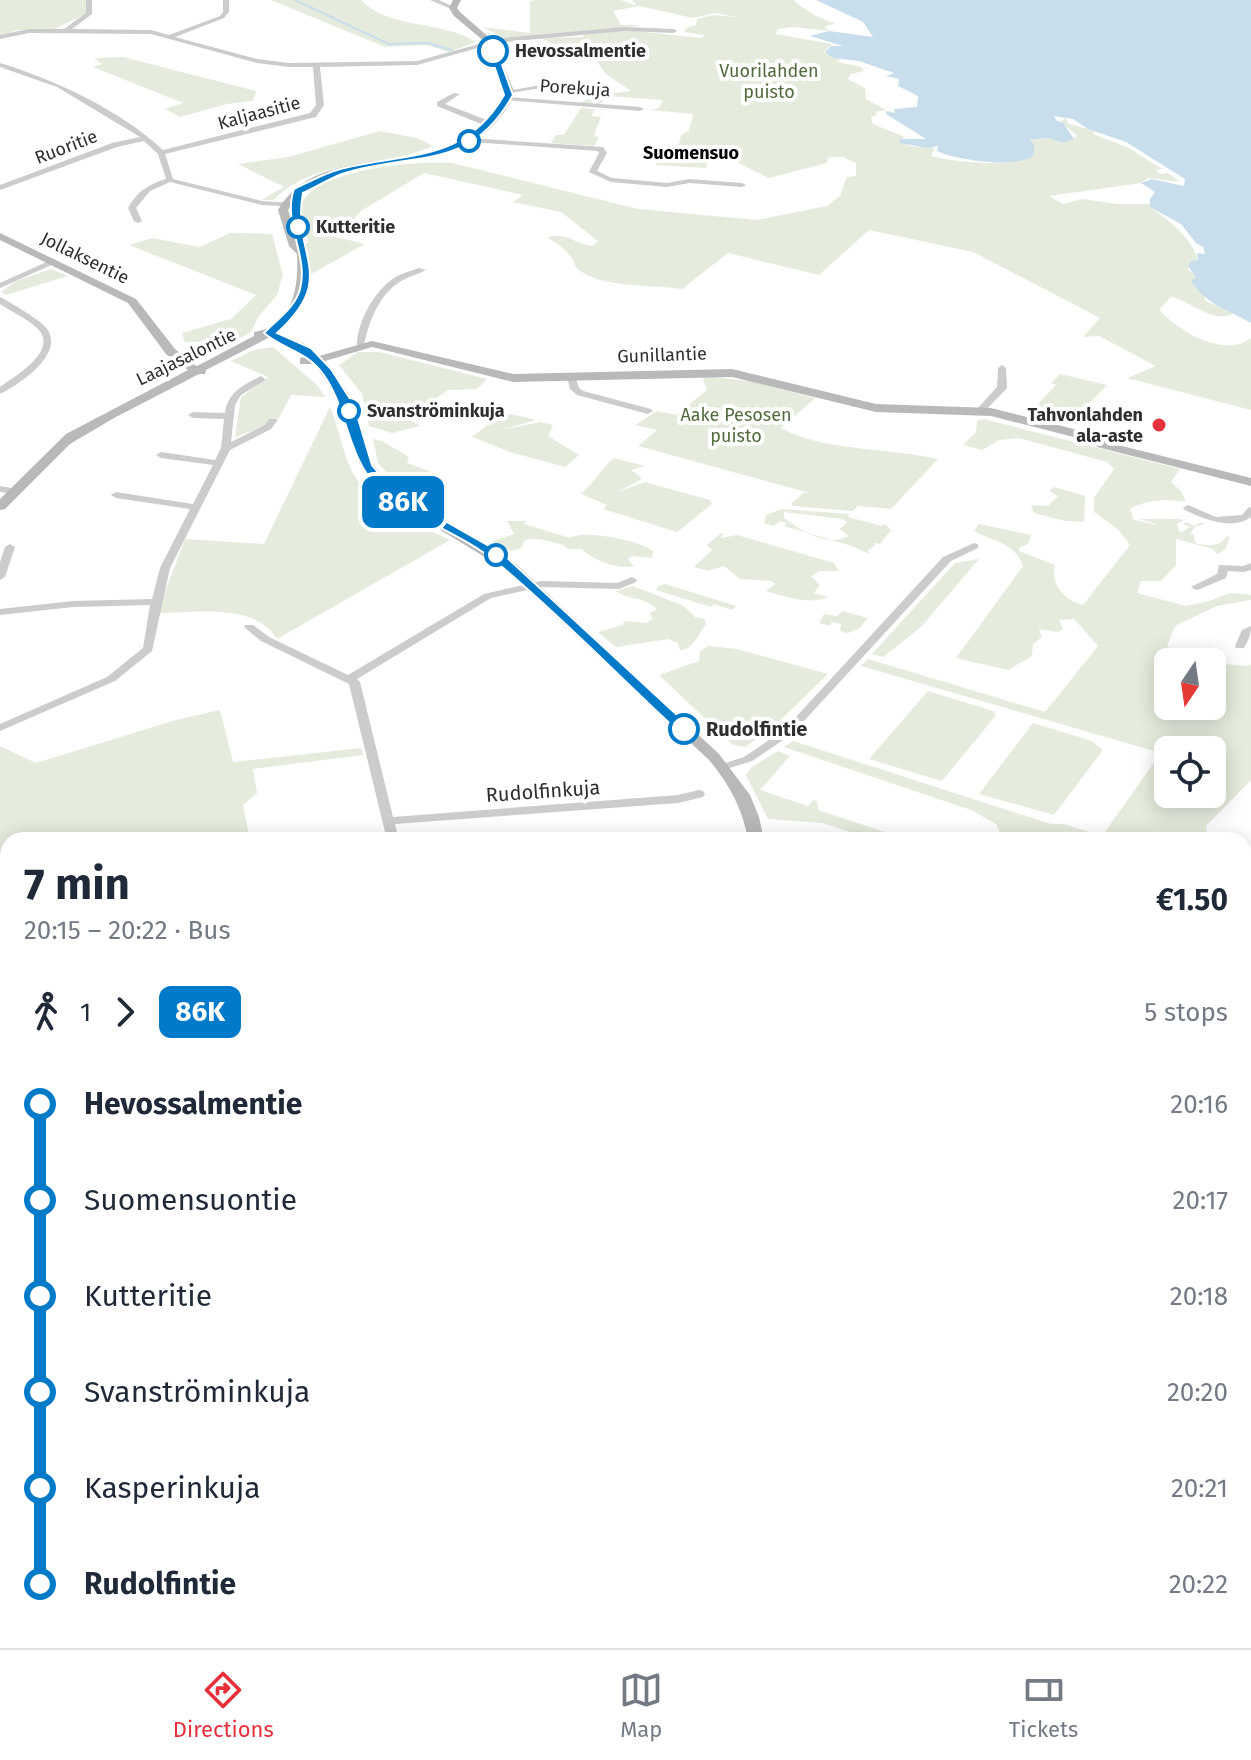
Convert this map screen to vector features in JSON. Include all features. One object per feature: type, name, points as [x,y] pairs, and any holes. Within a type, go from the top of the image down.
[{"type":"street","points":[[66,31],[89,14],[89,0]]},
{"type":"street","points":[[171,36],[222,17],[226,12],[226,0]]},
{"type":"street","points":[[433,0],[455,4],[457,14],[489,42],[508,95]]},
{"type":"street","points":[[0,37],[26,31],[146,32],[262,62],[316,64],[417,63],[489,42],[625,29],[674,31]]},
{"type":"street","name":"Kaljaasitie","points":[[161,153],[313,115],[320,105],[316,64]]},
{"type":"street","points":[[0,65],[59,86],[145,138],[161,153],[170,180]]},
{"type":"street","points":[[138,221],[132,210],[136,201],[150,187],[170,180],[261,203],[289,205],[291,195],[340,172],[439,153],[471,140],[489,124],[508,95],[547,86]]},
{"type":"street","points":[[456,94],[440,104],[489,124]]},
{"type":"street","name":"Porekuja","points":[[508,95],[640,109]]},
{"type":"street","name":"Ruoritie","points":[[0,188],[115,145],[145,138]]},
{"type":"street","points":[[471,140],[600,149],[603,153],[593,172],[608,180],[663,185],[689,181],[742,185]]},
{"type":"street","name":"Laajasalontie","points":[[0,506],[7,490],[63,443],[190,365],[263,335],[297,304],[305,291],[306,273],[289,205]]},
{"type":"street","name":"Jollaksentie","points":[[0,236],[132,301],[190,365]]},
{"type":"street","points":[[0,286],[54,262]]},
{"type":"street","points":[[360,345],[363,332],[386,289],[399,278],[422,270]]},
{"type":"street","points":[[0,300],[43,329],[48,344],[37,362],[0,391]]},
{"type":"street","points":[[263,335],[312,359],[334,385],[348,405],[366,465],[379,482],[409,506],[484,547],[530,585],[723,767],[745,802],[754,832]]},
{"type":"street","name":"Gunillantie","points":[[312,359],[360,345],[381,345],[502,376],[732,373],[876,408],[980,411],[1251,482]]},
{"type":"street","points":[[980,411],[1002,388],[1002,368]]},
{"type":"street","points":[[571,376],[575,389],[580,393],[648,411]]},
{"type":"street","points":[[0,728],[111,679],[130,667],[150,645],[156,602],[168,560],[226,448],[233,398],[261,379]]},
{"type":"street","points":[[193,415],[229,416]]},
{"type":"street","points":[[226,448],[268,427],[272,421]]},
{"type":"street","points":[[161,455],[219,463]]},
{"type":"street","points":[[116,495],[196,507]]},
{"type":"street","points":[[1188,508],[1215,520],[1245,518],[1251,510]]},
{"type":"street","points":[[723,767],[748,759],[788,732],[947,559],[974,546]]},
{"type":"street","points":[[0,577],[10,547]]},
{"type":"street","points":[[1196,587],[1222,576],[1223,567],[1244,569],[1251,566]]},
{"type":"street","points":[[349,679],[479,600],[530,585],[619,586],[632,580]]},
{"type":"street","points":[[0,612],[53,605],[156,602]]},
{"type":"street","points":[[249,627],[265,639],[349,679],[356,686],[392,832]]},
{"type":"street","points":[[1240,646],[1247,630],[1251,629]]},
{"type":"street","name":"Rudolfinkuja","points":[[390,821],[678,799],[699,794]]},
{"type":"green space","points":[[0,0],[86,0],[86,14],[52,30],[18,30],[0,36]]},
{"type":"green space","points":[[271,0],[361,0],[386,16],[448,30],[476,42],[449,52],[427,45],[385,47]]},
{"type":"green space","name":"Vuorilahden puisto","points":[[621,0],[637,6],[632,0],[794,0],[813,14],[836,23],[824,27],[829,31],[793,27],[778,29],[776,34],[832,44],[824,52],[840,59],[838,62],[862,67],[864,71],[851,74],[848,79],[865,88],[866,99],[886,110],[876,112],[877,115],[871,117],[873,124],[905,137],[900,139],[910,146],[935,148],[931,156],[984,163],[1025,159],[1034,154],[1034,145],[1029,140],[1048,138],[1063,143],[1078,136],[1060,122],[1065,118],[1069,124],[1095,131],[1093,134],[1129,148],[1162,169],[1156,170],[1160,174],[1168,173],[1180,182],[1148,178],[1141,183],[1049,196],[1063,204],[1082,199],[1150,204],[1179,230],[1195,252],[1198,260],[1187,269],[1194,274],[1206,301],[1234,313],[1226,316],[1210,314],[1171,297],[1159,309],[1177,326],[1202,340],[1228,345],[1240,344],[1251,338],[1251,410],[1127,378],[1156,366],[1099,336],[1083,337],[1100,318],[973,252],[869,230],[819,275],[728,253],[682,289],[613,283],[587,275],[577,268],[566,251],[547,237],[565,237],[592,246],[598,241],[561,212],[513,202],[523,195],[424,173],[361,211],[348,226],[324,234],[365,244],[311,274],[305,244],[308,243],[302,216],[303,201],[313,190],[329,181],[372,169],[417,163],[452,163],[638,209],[757,220],[827,206],[840,196],[847,177],[856,176],[856,163],[843,157],[828,157],[827,163],[769,178],[733,160],[707,158],[706,168],[656,165],[657,154],[670,155],[673,146],[679,144],[681,135],[689,131],[693,114],[650,110],[659,108],[663,100],[607,96],[600,104],[579,103],[598,95],[631,91],[606,74],[591,53],[565,51],[541,38],[584,37],[625,30],[702,38],[704,35],[684,32],[686,28],[696,25],[697,19],[713,15],[736,17],[715,13],[693,18],[639,6],[613,11],[621,25],[641,25],[631,27],[499,38],[482,27],[530,33],[530,1]]},
{"type":"green space","points":[[123,57],[256,91],[253,101],[227,104],[180,117],[165,109],[183,103],[93,67],[102,64],[94,58]]},
{"type":"green space","points":[[581,108],[595,109],[591,116],[601,117],[594,135],[599,138],[594,146],[551,143],[556,135],[564,135]]},
{"type":"green space","points":[[380,131],[417,138],[433,146],[392,158],[330,169],[291,186],[273,200],[261,200],[284,187],[238,164],[288,157]]},
{"type":"green space","points":[[230,233],[272,234],[283,275],[277,295],[259,316],[251,332],[202,359],[188,356],[211,341],[185,342],[182,333],[231,319],[256,295],[129,245],[152,238],[200,247]]},
{"type":"green space","points":[[51,269],[68,276],[6,295],[1,292],[16,281]]},
{"type":"green space","points":[[273,347],[318,386],[325,397],[291,395],[277,422],[235,437],[241,397],[268,377],[231,361],[254,350]]},
{"type":"green space","points":[[358,352],[379,352],[487,379],[477,389],[448,390],[408,419],[420,426],[392,433],[369,426],[362,394],[339,365]]},
{"type":"green space","points":[[1060,374],[1107,385],[1069,424],[1023,413],[1028,408],[1033,409],[1056,385],[1051,383]]},
{"type":"green space","name":"Aake Pesosen puisto","points":[[702,376],[750,381],[815,398],[781,428],[797,435],[836,445],[938,459],[891,509],[858,506],[853,511],[793,506],[791,504],[803,493],[810,493],[638,446],[657,430],[635,425],[657,411],[676,415],[707,390]]},
{"type":"green space","points":[[330,407],[350,467],[358,481],[393,512],[450,540],[277,639],[267,627],[239,615],[206,611],[157,613],[185,539],[264,544]]},
{"type":"green space","points":[[511,414],[536,420],[501,430],[540,422],[553,425],[548,436],[579,455],[565,467],[510,452],[472,437],[496,418]]},
{"type":"green space","points":[[984,419],[1180,469],[1171,482],[1181,491],[1186,502],[1164,500],[1143,503],[1130,509],[1134,520],[1162,526],[1140,519],[1185,520],[1177,524],[1180,533],[1190,527],[1183,524],[1186,522],[1195,526],[1201,522],[1205,524],[1195,527],[1190,534],[1194,535],[1195,543],[1204,545],[1217,544],[1230,537],[1225,550],[1217,554],[1213,549],[1176,539],[1176,565],[1161,581],[1141,581],[1137,593],[1186,606],[1230,593],[1251,595],[1251,600],[1217,606],[1175,626],[1169,648],[1154,648],[1154,720],[1226,720],[1226,664],[1251,664],[1251,780],[1226,806],[1226,736],[1154,736],[1154,751],[861,666],[868,659],[1045,712],[1098,646],[1074,619],[1059,620],[1063,629],[1058,632],[1039,629],[1042,637],[1033,644],[1032,656],[1008,670],[956,658],[1023,566],[1009,547],[974,531],[979,524],[1031,535],[1028,544],[1019,551],[1055,565],[1055,579],[1060,591],[1083,605],[1130,545],[1119,530],[1094,512],[1094,498],[1114,469],[1107,462],[1019,438],[999,440],[982,450],[963,445],[976,432],[977,421]]},
{"type":"green space","points":[[373,439],[409,457],[407,463],[432,472],[403,490],[378,463]]},
{"type":"green space","points":[[614,458],[645,466],[631,470],[642,478],[618,492],[645,482],[710,500],[712,504],[677,532],[603,509],[607,505],[581,494]]},
{"type":"green space","points":[[1054,487],[1085,496],[1084,522],[1034,513],[1031,505],[1048,506],[1058,496],[1049,491]]},
{"type":"green space","points":[[782,509],[849,514],[848,517],[882,526],[885,524],[891,530],[880,544],[873,543],[875,546],[868,550],[869,554],[831,540],[848,536],[840,529],[847,522],[842,519],[784,512],[784,518],[808,533],[784,526],[787,523],[780,521],[774,526],[764,523],[766,515]]},
{"type":"green space","points":[[507,521],[526,521],[524,524],[570,538],[587,535],[625,540],[653,551],[652,558],[632,556],[628,559],[634,566],[621,567],[599,560],[582,549],[568,549],[563,545],[534,539],[525,540],[521,548],[511,551],[493,541],[514,534]]},
{"type":"green space","points":[[724,533],[721,538],[737,535],[834,563],[839,571],[820,571],[811,576],[820,585],[814,593],[828,597],[814,600],[789,598],[766,591],[775,584],[771,581],[740,579],[724,566],[708,571],[694,567],[712,550],[707,545]]},
{"type":"green space","points":[[979,559],[921,627],[883,657],[872,654],[955,563]]},
{"type":"green space","points":[[665,584],[736,606],[732,610],[714,604],[711,607],[656,590]]},
{"type":"green space","points":[[633,586],[684,606],[695,617],[705,619],[706,625],[685,649],[680,650],[678,643],[668,639],[616,647],[598,632],[623,625],[624,621],[647,623],[652,619],[650,613],[657,609],[616,591]]},
{"type":"green space","points":[[843,611],[868,618],[860,628],[848,633],[840,631],[841,624],[832,622],[829,626],[819,623],[824,614],[837,616]]},
{"type":"green space","points":[[709,646],[737,649],[828,674],[768,732],[745,747],[733,745],[659,675],[699,661],[700,651]]},
{"type":"green space","points":[[928,691],[993,711],[996,715],[942,781],[869,759]]},
{"type":"green space","points":[[220,710],[233,762],[361,748],[363,755],[253,769],[257,793],[243,805],[248,832],[0,832],[0,746],[36,763],[176,720]]},
{"type":"green space","points":[[1033,723],[1092,741],[1103,750],[1054,815],[979,794]]},
{"type":"green space","points":[[793,741],[1051,824],[1064,824],[1089,832],[1000,832],[996,824],[971,810],[784,747]]},
{"type":"green space","points":[[778,751],[790,756],[760,790],[808,806],[813,800],[817,801],[818,810],[885,832],[850,832],[823,823],[768,819],[746,775],[752,767]]},
{"type":"green space","points":[[1154,763],[1154,808],[1224,808],[1206,826],[1207,832],[1105,832]]},
{"type":"water","points":[[816,0],[1251,0],[1251,323],[1210,301],[1196,288],[1191,280],[1196,278],[1188,266],[1191,261],[1198,260],[1197,253],[1205,254],[1203,247],[1181,224],[1150,207],[1150,199],[1155,192],[1141,183],[1152,179],[1184,186],[1185,179],[1126,142],[1088,129],[1073,119],[1054,116],[1074,139],[1063,143],[1048,138],[1029,140],[1034,144],[1034,154],[1017,162],[972,160],[937,151],[938,146],[928,148],[900,143],[900,139],[926,139],[886,114],[887,111],[895,113],[894,109],[917,107],[918,96],[898,86],[899,79],[886,76],[894,73],[859,61],[833,58],[825,52],[831,46],[843,46],[810,36],[829,31],[873,37],[863,22]]},
{"type":"waterway","points":[[295,0],[389,44],[427,43],[452,50]]},
{"type":"bus line","name":"86K","points":[[493,51],[509,95],[497,115],[476,137],[439,153],[330,175],[298,191],[294,209],[306,273],[305,291],[287,317],[269,333],[307,350],[327,371],[348,405],[361,454],[379,482],[409,506],[484,547],[511,567],[684,729]]},
{"type":"place","name":"Hevossalmentie","points":[[493,51]]},
{"type":"place","name":"Kutteritie","points":[[298,227]]},
{"type":"place","name":"Svanströminkuja","points":[[349,411]]},
{"type":"place","name":"Tahvonlahden ala-aste","points":[[1159,425]]},
{"type":"place","name":"Rudolfintie","points":[[684,729]]},
{"type":"district","name":"Suomensuo","points":[[691,153]]}]
